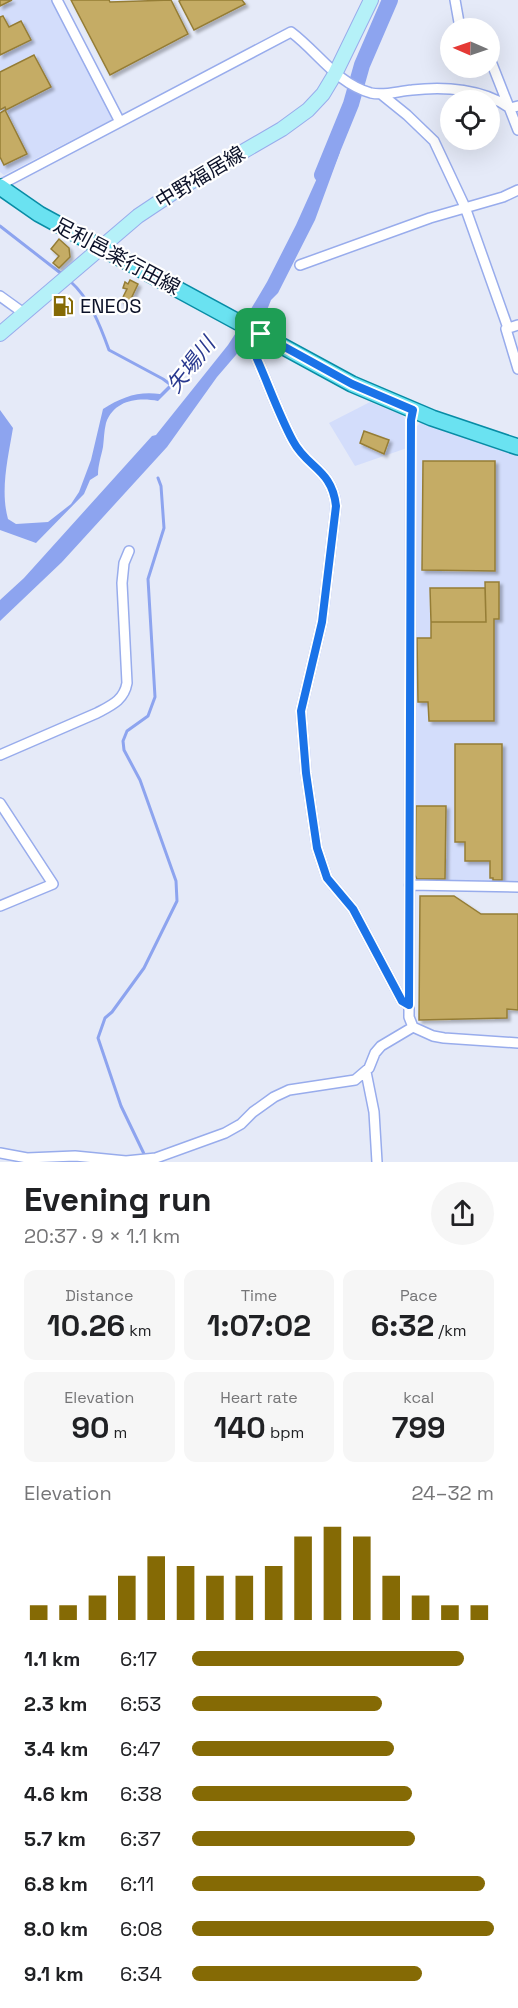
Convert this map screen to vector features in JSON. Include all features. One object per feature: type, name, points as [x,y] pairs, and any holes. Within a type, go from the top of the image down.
[{"type":"main road","name":"中野福居線","points":[[0,334],[101,247],[157,203],[296,120],[340,78],[371,0]]},
{"type":"main road","name":"足利邑楽行田線","points":[[0,186],[39,214],[259,334]]},
{"type":"main road","points":[[259,334],[352,384],[413,410],[518,447]]},
{"type":"street","points":[[57,0],[120,122]]},
{"type":"street","points":[[455,0],[458,18]]},
{"type":"street","points":[[0,186],[291,32],[340,78],[367,91],[381,94],[413,89],[452,90],[488,95],[514,107]]},
{"type":"street","points":[[499,78],[514,107],[518,130]]},
{"type":"street","points":[[381,94],[434,141],[465,207],[508,328],[506,329],[518,369]]},
{"type":"street","points":[[300,265],[518,190]]},
{"type":"street","points":[[0,296],[25,314]]},
{"type":"street","points":[[508,328],[518,325]]},
{"type":"street","points":[[259,334],[254,348],[294,443],[326,477],[335,496],[331,561],[322,622],[301,711],[306,773],[317,848],[327,878],[353,909],[402,1001],[409,1005]]},
{"type":"street","points":[[413,410],[411,420],[410,1017],[414,1027],[433,1036],[518,1043]]},
{"type":"street","points":[[0,755],[97,713],[123,696],[127,682],[122,583],[124,563],[129,551]]},
{"type":"street","points":[[0,803],[53,884],[0,906]]},
{"type":"street","points":[[409,885],[518,886]]},
{"type":"street","points":[[0,1153],[27,1158],[75,1156],[118,1161],[153,1158],[225,1133],[241,1125],[253,1112],[274,1097],[289,1090],[355,1080],[366,1072],[381,1046],[414,1027]]},
{"type":"street","points":[[366,1072],[374,1112],[376,1162]]},
{"type":"shaded area","points":[[0,0],[54,0],[112,113],[111,120],[4,175],[0,172]]},
{"type":"shaded area","points":[[370,402],[402,415],[408,422],[407,448],[355,466],[329,423]]},
{"type":"shaded area","points":[[421,422],[518,454],[518,883],[417,881],[414,876],[416,427]]},
{"type":"water","points":[[340,152],[315,220],[278,293],[271,300],[265,315],[248,341],[217,377],[167,447],[62,562],[0,621],[0,600],[24,578],[152,436],[156,435],[228,345],[267,282],[327,156]]},
{"type":"water","points":[[171,383],[174,385],[158,401],[135,400],[115,409],[106,423],[98,475],[90,480],[84,494],[36,543],[0,530],[0,410],[13,428],[5,485],[8,519],[16,524],[48,522],[71,504],[79,492],[91,460],[103,409],[130,396],[144,393],[160,394]]},
{"type":"building","points":[[0,0],[12,0],[0,6]]},
{"type":"building","points":[[71,0],[109,0],[110,2],[171,0],[188,34],[110,75]]},
{"type":"building","points":[[242,0],[245,4],[194,30],[179,1]]},
{"type":"building","points":[[3,16],[9,27],[21,21],[31,40],[0,55],[0,17]]},
{"type":"building","points":[[34,55],[51,87],[6,110],[5,107],[0,110],[0,72]]},
{"type":"building","points":[[5,110],[27,154],[4,165],[0,157],[0,113]]},
{"type":"building","points":[[59,239],[69,248],[70,257],[59,268],[53,263],[59,256],[51,249]]},
{"type":"building","points":[[130,280],[138,284],[128,305],[121,301],[127,289],[123,288],[125,282],[128,284]]},
{"type":"building","points":[[364,431],[389,440],[384,454],[360,443]]},
{"type":"building","points":[[423,461],[495,461],[495,571],[422,570]]},
{"type":"building","points":[[485,582],[499,582],[499,619],[494,619],[494,721],[429,721],[428,702],[418,702],[417,638],[431,638],[431,622],[486,622]]},
{"type":"building","points":[[430,588],[485,588],[486,622],[431,622]]},
{"type":"building","points":[[455,744],[502,744],[502,880],[490,878],[490,861],[465,861],[465,842],[455,842]]},
{"type":"building","points":[[416,806],[446,806],[445,879],[417,879],[415,875]]},
{"type":"building","points":[[420,896],[454,896],[481,914],[518,914],[518,1010],[507,1009],[507,1018],[419,1020]]},
{"type":"waterway","name":"矢場川","points":[[322,175],[351,104],[362,65],[390,0]]},
{"type":"waterway","points":[[0,226],[63,275]]},
{"type":"waterway","points":[[70,281],[89,304],[109,350],[171,385]]},
{"type":"waterway","points":[[146,1158],[121,1106],[98,1038],[105,1018],[112,1012],[144,968],[177,901],[176,881],[140,780],[124,750],[123,741],[127,731],[148,716],[155,697],[148,579],[164,528],[161,486],[158,478]]},
{"type":"place","name":"ENEOS","points":[[63,306]]},
{"type":"route","points":[[261,334],[352,384],[413,410],[411,420],[409,1005],[402,1001],[353,909],[327,878],[317,848],[306,773],[301,711],[322,622],[333,541],[335,496],[326,477],[294,443],[254,353],[261,334]]}]
